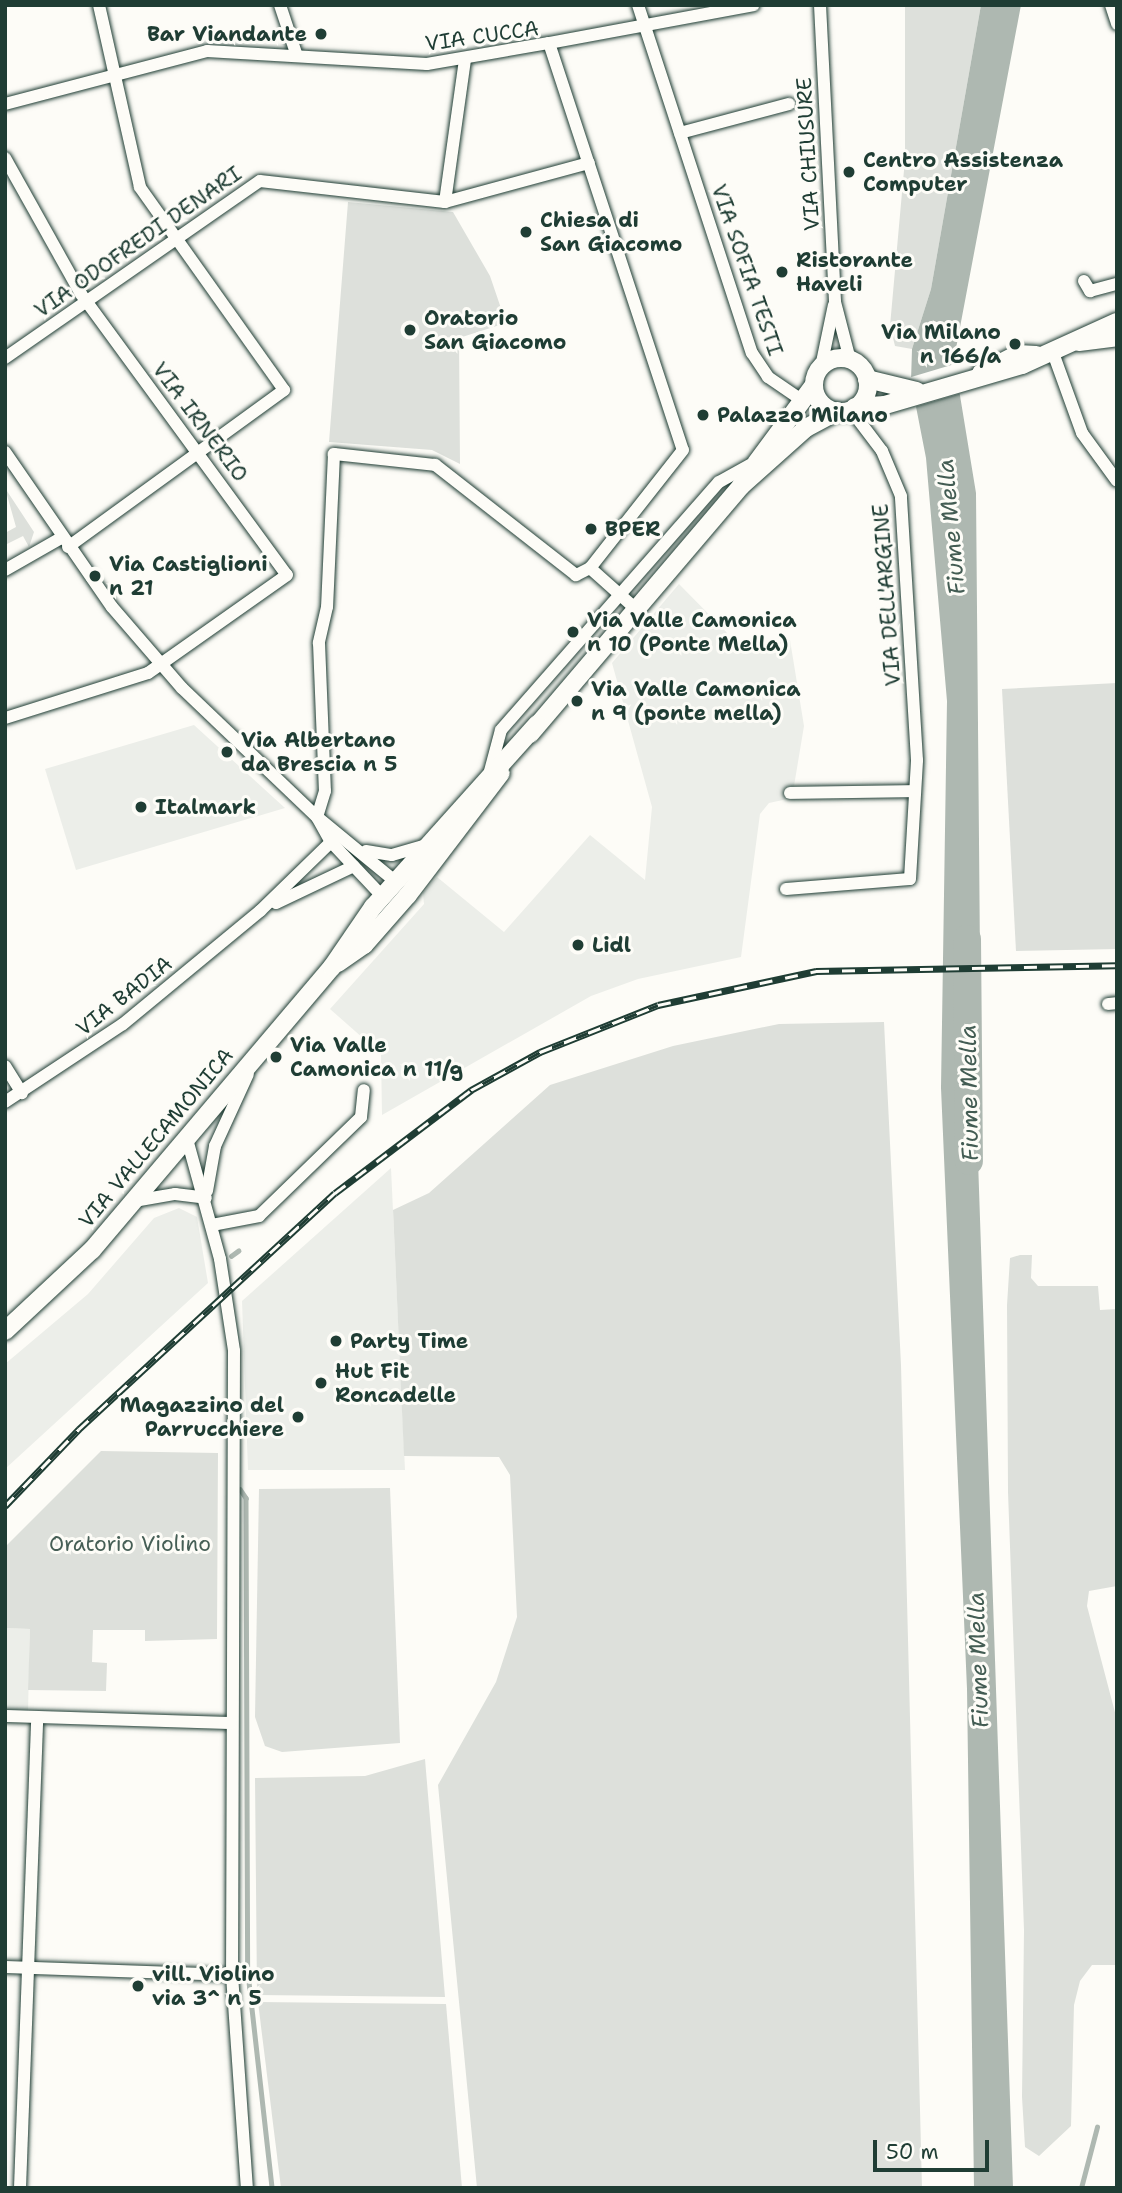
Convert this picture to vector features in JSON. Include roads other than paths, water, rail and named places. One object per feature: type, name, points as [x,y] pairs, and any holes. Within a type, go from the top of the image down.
[{"type":"main road","points":[[1079,342],[1117,322]]},
{"type":"main road","points":[[917,391],[867,379],[850,360],[834,359],[821,367],[814,385],[818,400],[848,409],[885,405],[917,391],[981,373],[999,373],[1044,353],[1079,342],[1117,337]]},
{"type":"main road","points":[[848,409],[867,379]]},
{"type":"main road","name":"VIA VALLECAMONICA","points":[[741,486],[814,385]]},
{"type":"main road","name":"VIA VALLECAMONICA","points":[[332,967],[364,945],[408,895],[537,724],[741,486],[806,428],[848,409]]},
{"type":"main road","name":"VIA VALLECAMONICA","points":[[5,1331],[63,1280],[133,1201],[332,967],[382,896],[490,771],[537,724]]},
{"type":"main road","points":[[395,881],[408,895]]},
{"type":"main road","points":[[382,896],[396,909]]},
{"type":"street","points":[[5,570],[64,542],[200,454],[284,390],[137,180],[116,72],[99,5]]},
{"type":"street","points":[[280,5],[296,53]]},
{"type":"street","name":"VIA SOFIA TESTI","points":[[638,5],[755,360],[803,401]]},
{"type":"street","points":[[549,43],[754,5]]},
{"type":"street","name":"VIA CHIUSURE","points":[[820,5],[835,302],[850,360]]},
{"type":"street","points":[[1111,5],[1117,24]]},
{"type":"street","name":"VIA CUCCA","points":[[5,104],[116,72],[207,51],[296,53],[415,64],[465,59],[549,43],[683,446],[590,568]]},
{"type":"street","points":[[445,202],[465,59]]},
{"type":"street","points":[[680,133],[789,104]]},
{"type":"street","name":"VIA IRNERIO","points":[[5,158],[44,238],[86,300],[287,575],[161,664]]},
{"type":"street","name":"VIA ODOFREDI DENARI","points":[[5,358],[175,236],[260,181],[445,202],[589,163]]},
{"type":"street","points":[[1084,281],[1090,291],[1117,284]]},
{"type":"street","name":"VIA CHIUSURE","points":[[821,367],[835,302]]},
{"type":"street","points":[[1044,353],[1082,433],[1117,481]]},
{"type":"street","name":"VIA DELL'ARGINE","points":[[786,889],[909,879],[915,791],[901,496],[882,451],[848,409]]},
{"type":"street","points":[[6,454],[64,542],[161,664],[317,817],[364,851],[395,881]]},
{"type":"street","points":[[382,896],[331,842],[317,817],[324,755],[318,643],[327,607],[327,540],[334,454],[418,459],[456,480],[566,572],[590,568],[636,609]]},
{"type":"street","name":"VIA VALLECAMONICA","points":[[490,771],[501,730],[719,482],[757,461]]},
{"type":"street","points":[[5,718],[134,679],[161,664]]},
{"type":"street","points":[[790,793],[915,791]]},
{"type":"street","name":"VIA BADIA","points":[[5,1102],[123,1024],[260,911],[331,842]]},
{"type":"street","points":[[364,851],[392,855],[426,845]]},
{"type":"street","name":"VIA BADIA","points":[[260,911],[354,866]]},
{"type":"street","points":[[206,1199],[215,1146],[259,1051]]},
{"type":"street","points":[[5,1066],[22,1093]]},
{"type":"street","points":[[212,1225],[259,1216],[361,1116],[364,1090]]},
{"type":"street","points":[[187,1139],[212,1225],[228,1303],[234,1351],[232,1975],[247,2188]]},
{"type":"street","points":[[133,1201],[175,1194],[206,1199]]},
{"type":"street","points":[[5,1716],[231,1723]]},
{"type":"street","points":[[20,2188],[37,1717]]},
{"type":"street","points":[[5,1967],[232,1975]]},
{"type":"water","points":[[981,5],[1021,5],[954,359],[976,493],[980,956],[963,989],[967,1115],[978,1160],[1013,2188],[974,2188],[967,1689],[941,1088],[947,701],[926,458],[911,381],[912,349],[931,289]]},
{"type":"waterway","name":"Fiume Mella","points":[[967,939],[969,1161]]},
{"type":"waterway","points":[[231,1256],[238,1251]]},
{"type":"waterway","points":[[240,1489],[246,1498],[248,1973],[272,2188]]},
{"type":"waterway","points":[[1081,2188],[1097,2127]]},
{"type":"railway","points":[[5,1506],[79,1429],[335,1193],[471,1090],[540,1052],[658,1005],[816,971],[1117,965]]},
{"type":"place","name":"Bar Viandante","points":[[321,34]]},
{"type":"place","name":"Centro Assistenza Computer","points":[[849,172]]},
{"type":"place","name":"Chiesa di San Giacomo","points":[[526,232]]},
{"type":"place","name":"Ristorante Haveli","points":[[782,272]]},
{"type":"place","name":"Oratorio San Giacomo","points":[[410,330]]},
{"type":"place","name":"Via Milano n 166/a","points":[[1015,344]]},
{"type":"place","name":"Palazzo Milano","points":[[703,415]]},
{"type":"place","name":"BPER","points":[[591,529]]},
{"type":"place","name":"Via Castiglioni n 21","points":[[95,576]]},
{"type":"place","name":"Via Valle Camonica n 10 (Ponte Mella)","points":[[573,632]]},
{"type":"place","name":"Via Valle Camonica n 9 (ponte mella)","points":[[577,701]]},
{"type":"place","name":"Via Albertano da Brescia n 5","points":[[227,752]]},
{"type":"place","name":"Italmark","points":[[141,807]]},
{"type":"place","name":"Lidl","points":[[578,945]]},
{"type":"place","name":"Via Valle Camonica n 11/g","points":[[276,1057]]},
{"type":"place","name":"Party Time","points":[[336,1341]]},
{"type":"place","name":"Hut Fit Roncadelle","points":[[321,1383]]},
{"type":"place","name":"Magazzino del Parrucchiere","points":[[298,1417]]},
{"type":"place","name":"vill. Violino via 3^ n 5","points":[[138,1986]]},
{"type":"park label","name":"Oratorio Violino","points":[[130,1544]]}]
